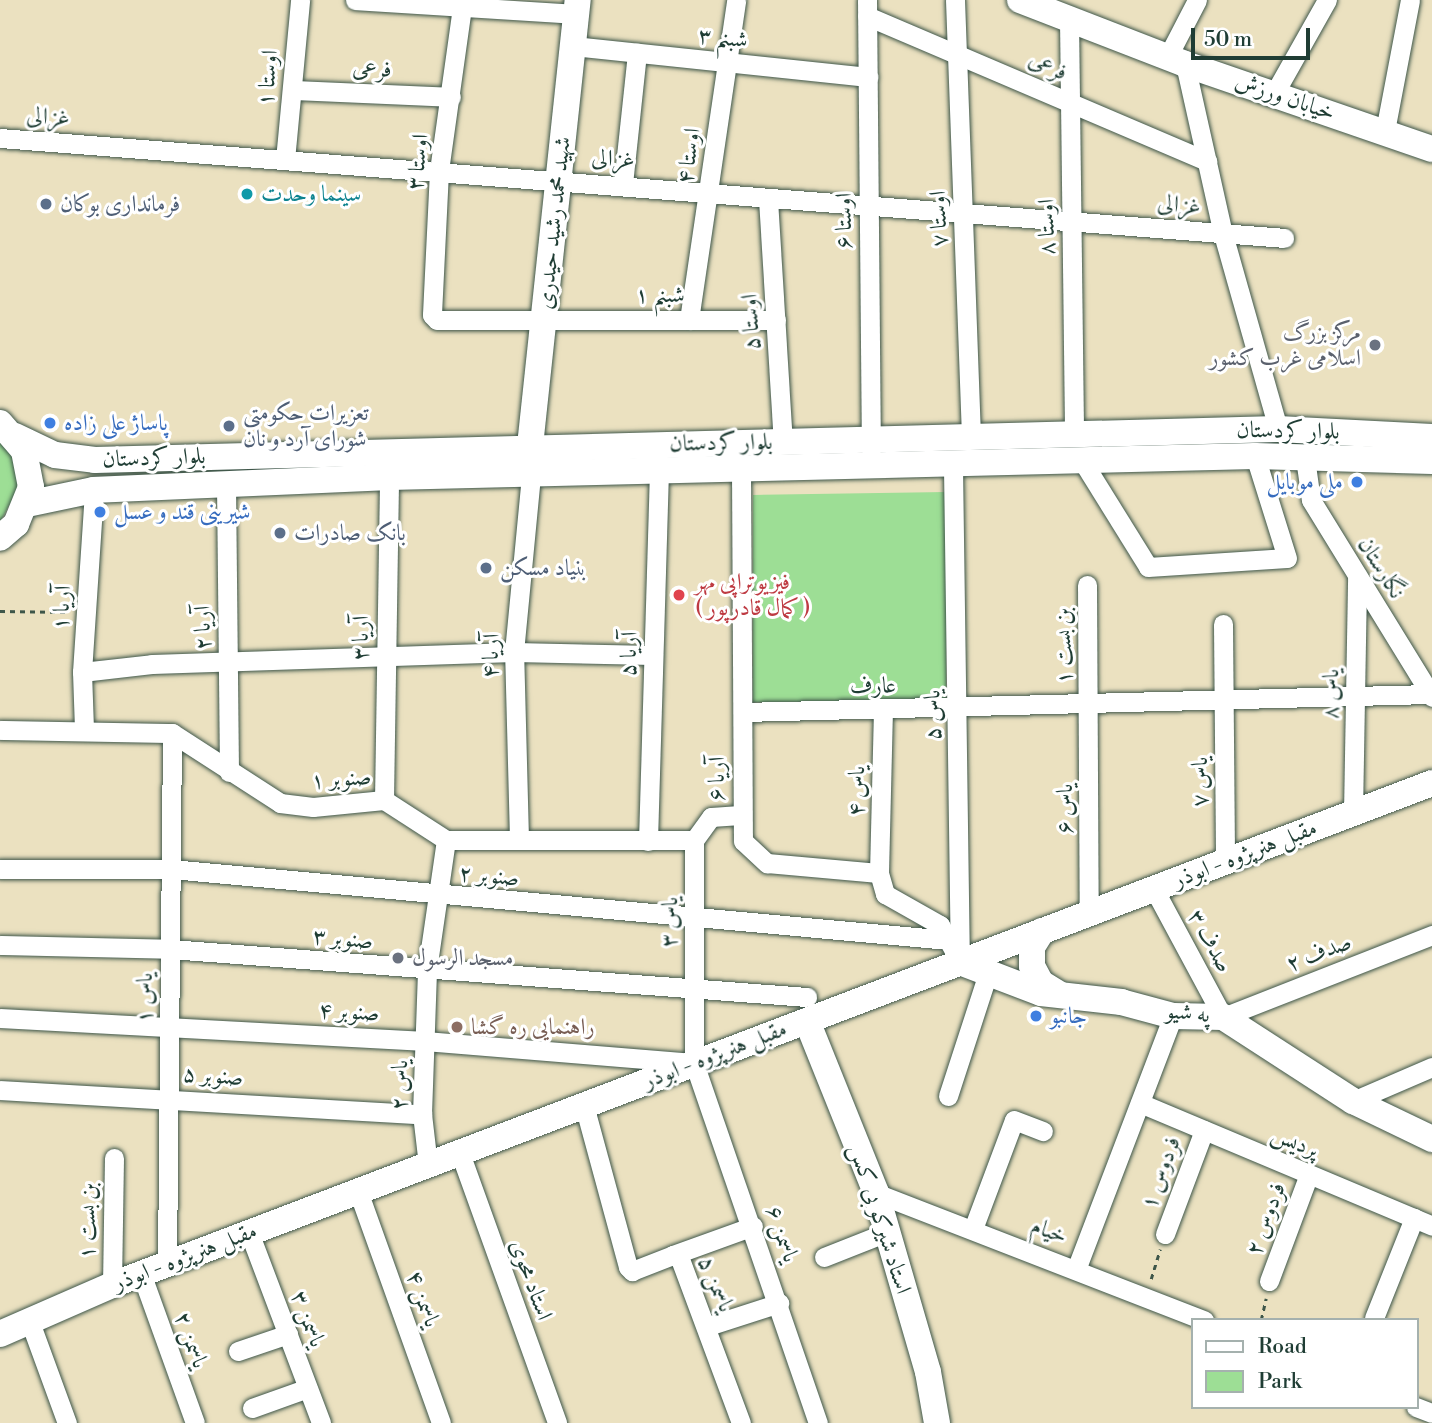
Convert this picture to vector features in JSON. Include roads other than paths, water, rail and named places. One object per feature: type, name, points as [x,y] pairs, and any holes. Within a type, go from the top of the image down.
[{"type":"street","name":"اوستا ۱","points":[[285,160],[300,0]]},
{"type":"street","points":[[355,0],[433,2],[462,7],[577,7]]},
{"type":"street","name":"اوستا ۴","points":[[690,320],[736,0]]},
{"type":"street","name":"اوستا ۷","points":[[956,0],[971,437]]},
{"type":"street","points":[[1197,0],[1177,60],[1207,161],[1223,234],[1278,429]]},
{"type":"street","points":[[1274,93],[1327,0]]},
{"type":"street","points":[[1385,131],[1410,0]]},
{"type":"street","name":"خیابان ورزش","points":[[1031,2],[1177,60],[1432,149]]},
{"type":"street","name":"اوستا ۳","points":[[437,320],[432,315],[439,171],[462,7]]},
{"type":"street","name":"شهید محمد رشید حیدری","points":[[530,446],[577,7]]},
{"type":"street","name":"فرعی","points":[[867,8],[1070,103],[1207,161]]},
{"type":"street","name":"اوستا ۶","points":[[867,8],[871,469]]},
{"type":"street","name":"اوستا ۸","points":[[1069,19],[1074,434]]},
{"type":"street","name":"شبنم ۳","points":[[573,46],[868,77]]},
{"type":"street","points":[[623,184],[638,53]]},
{"type":"street","name":"فرعی","points":[[292,90],[450,97]]},
{"type":"street","name":"غزالی","points":[[0,138],[623,184],[768,199],[869,203],[1284,238]]},
{"type":"street","name":"اوستا ۵","points":[[768,199],[783,442]]},
{"type":"street","name":"شبنم ۱","points":[[437,320],[776,320]]},
{"type":"street","name":"بلوار کردستان","points":[[7,430],[55,456],[94,460],[530,446],[871,441],[1278,429],[1432,438]]},
{"type":"street","points":[[0,538],[27,504],[30,469],[7,430]]},
{"type":"street","points":[[1083,462],[1148,567],[1287,558],[1255,456]]},
{"type":"street","name":"بلوار کردستان","points":[[27,504],[94,490],[388,477],[659,469],[871,469],[1255,456],[1432,461]]},
{"type":"street","name":"نگارستان","points":[[1305,458],[1311,500],[1431,696]]},
{"type":"street","points":[[94,460],[94,490]]},
{"type":"street","name":"یاس ۵","points":[[953,467],[958,710],[954,951]]},
{"type":"street","name":"آریا ۵","points":[[648,841],[659,469]]},
{"type":"street","name":"آریا ۶","points":[[741,469],[743,712],[740,815],[743,841],[767,863],[879,873]]},
{"type":"street","name":"آریا ۴","points":[[519,839],[514,652],[531,474]]},
{"type":"street","name":"آریا ۳","points":[[384,800],[388,477]]},
{"type":"street","name":"آریا ۲","points":[[226,484],[229,772]]},
{"type":"street","name":"آریا ۱","points":[[84,729],[82,672],[94,490]]},
{"type":"street","name":"یاس ۸","points":[[1353,813],[1357,576]]},
{"type":"street","name":"بن بست ۱","points":[[1087,585],[1089,706]]},
{"type":"street","name":"یاس ۷","points":[[1223,624],[1225,862]]},
{"type":"street","points":[[82,672],[228,663],[514,652],[653,654]]},
{"type":"street","name":"عارف","points":[[743,712],[958,710],[1356,696],[1431,696]]},
{"type":"street","name":"یاس ۶","points":[[1089,706],[1089,913]]},
{"type":"street","name":"یاس ۴","points":[[879,873],[883,711]]},
{"type":"street","points":[[0,730],[84,729],[172,733]]},
{"type":"street","name":"صنوبر ۱","points":[[172,733],[280,803],[313,807],[384,800],[446,840]]},
{"type":"street","name":"یاس ۱","points":[[167,1264],[172,733]]},
{"type":"street","name":"مقبل هنرپژوه - ابوذر","points":[[0,1334],[141,1273],[694,1063],[807,1009],[954,951],[1042,931],[1432,783]]},
{"type":"street","points":[[446,840],[694,840],[712,817],[740,815]]},
{"type":"street","name":"یاس ۲","points":[[428,1165],[422,1114],[427,970],[446,840]]},
{"type":"street","name":"یاس ۳","points":[[694,840],[694,1063]]},
{"type":"street","name":"صنوبر ۲","points":[[0,869],[171,869],[436,896],[696,917],[954,951]]},
{"type":"street","points":[[879,873],[885,894],[940,925],[954,951]]},
{"type":"street","name":"صدف ۳","points":[[1154,889],[1223,1017]]},
{"type":"street","points":[[1042,931],[1032,947],[1032,967],[1041,983],[1068,997]]},
{"type":"street","name":"صدف ۲","points":[[1223,1017],[1432,935]]},
{"type":"street","name":"صنوبر ۳","points":[[0,945],[170,949],[692,988],[807,1009]]},
{"type":"street","name":"په شیو","points":[[954,951],[988,973],[1041,993],[1121,1002],[1173,1016],[1223,1017],[1353,1101],[1432,1139]]},
{"type":"street","points":[[948,1096],[988,973]]},
{"type":"street","name":"استاد شیرکو بی کس","points":[[807,1009],[876,1194],[928,1372],[937,1423]]},
{"type":"street","points":[[1077,1268],[1173,1016]]},
{"type":"street","name":"صنوبر ۴","points":[[0,1018],[169,1025],[425,1041],[694,1063]]},
{"type":"street","name":"یاسمن ۶","points":[[694,1063],[753,1226],[818,1423]]},
{"type":"street","points":[[1353,1101],[1432,1067]]},
{"type":"street","name":"صنوبر ۵","points":[[0,1090],[170,1097],[422,1114]]},
{"type":"street","name":"پردیس","points":[[1140,1103],[1423,1222]]},
{"type":"street","name":"یاسمن ۵","points":[[584,1105],[630,1270],[673,1255],[680,1259],[708,1326],[741,1423]]},
{"type":"street","points":[[973,1229],[1014,1120],[1043,1131]]},
{"type":"street","name":"فردوس ۱","points":[[1164,1234],[1204,1130]]},
{"type":"street","name":"استاد محوی","points":[[460,1153],[557,1423]]},
{"type":"street","name":"بن بست ۱","points":[[112,1285],[114,1158]]},
{"type":"street","name":"فردوس ۲","points":[[1269,1280],[1309,1174]]},
{"type":"street","name":"یاسمن ۴","points":[[358,1191],[441,1423]]},
{"type":"street","name":"خیام","points":[[876,1194],[1077,1268],[1199,1318]]},
{"type":"street","points":[[1374,1318],[1423,1222]]},
{"type":"street","points":[[673,1255],[753,1226]]},
{"type":"street","points":[[824,1257],[887,1232]]},
{"type":"street","name":"یاسمن ۳","points":[[249,1233],[321,1423]]},
{"type":"street","name":"یاسمن ۲","points":[[141,1273],[195,1423]]},
{"type":"street","points":[[708,1326],[779,1303]]},
{"type":"street","points":[[30,1322],[67,1423]]},
{"type":"street","points":[[238,1351],[288,1334]]},
{"type":"street","points":[[252,1408],[308,1388]]},
{"type":"place","name":"سینما وحدت","points":[[247,194]]},
{"type":"place","name":"فرمانداری بوکان","points":[[46,204]]},
{"type":"place","name":"مرکز بزرگ اسلامی غرب کشور","points":[[1375,345]]},
{"type":"place","name":"پاساژ علی زاده","points":[[50,423]]},
{"type":"place","name":"تعزیرات حکومتی شورای آرد و نان","points":[[229,426]]},
{"type":"place","name":"ملی موبایل","points":[[1357,482]]},
{"type":"place","name":"شیرینی قند و عسل","points":[[100,512]]},
{"type":"place","name":"بانک صادرات","points":[[280,533]]},
{"type":"place","name":"بنیاد مسکن","points":[[486,568]]},
{"type":"place","name":"فیزیوتراپی مهر ( کمال قادرپور )","points":[[679,595]]},
{"type":"place","name":"مسجد الرسول","points":[[398,958]]},
{"type":"place","name":"جانبو","points":[[1036,1016]]},
{"type":"place","name":"راهنمایی ره گشا","points":[[457,1027]]}]
